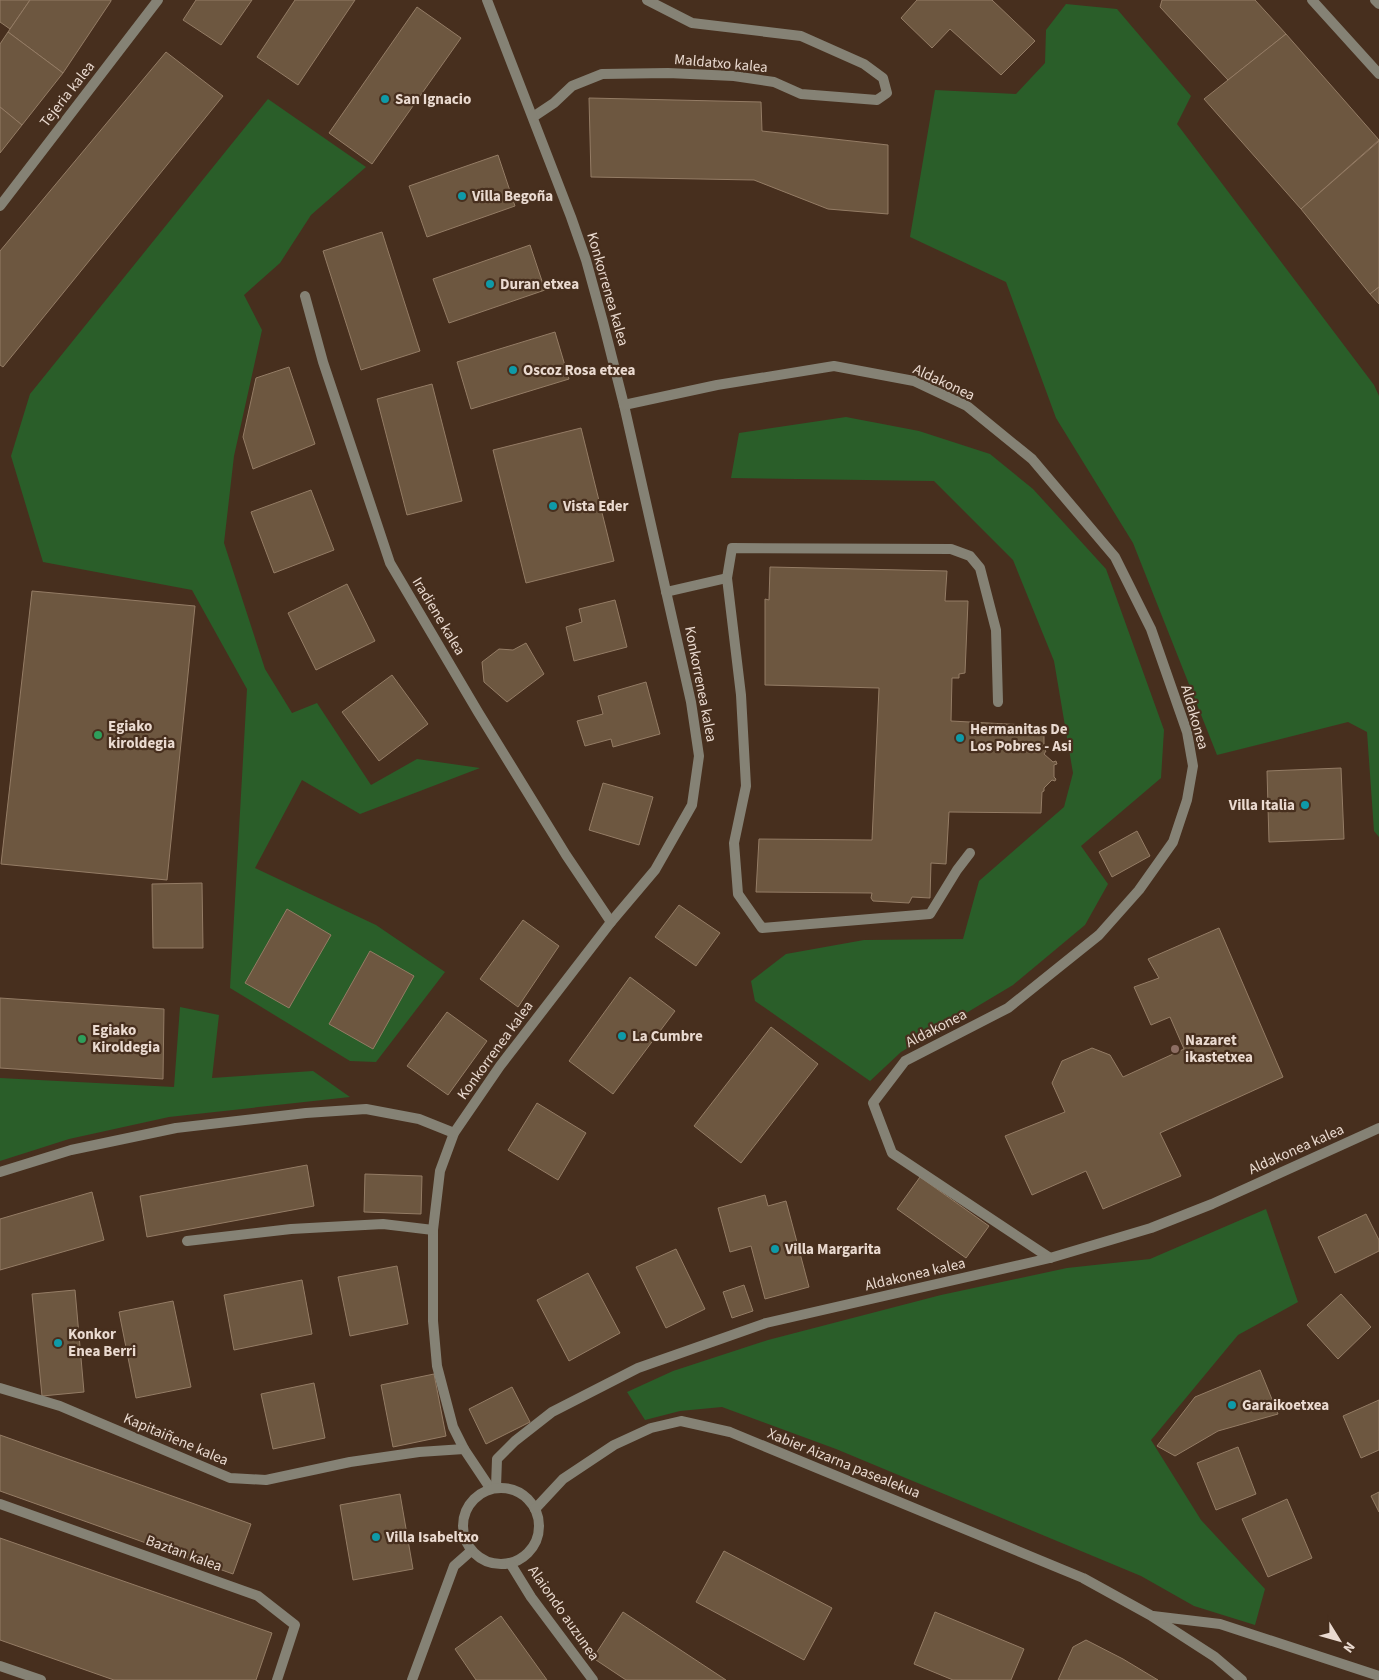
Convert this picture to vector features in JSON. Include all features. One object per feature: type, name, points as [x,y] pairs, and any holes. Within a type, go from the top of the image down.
[{"type":"street","name":"Tejeria kalea","points":[[0,206],[158,0]]},
{"type":"street","name":"Konkorrenea kalea","points":[[487,0],[572,217],[586,260],[624,405],[691,702],[699,756],[692,806],[655,870],[611,922],[500,1066],[454,1133],[440,1171],[433,1230],[433,1321],[437,1366],[453,1427],[464,1448],[493,1488]]},
{"type":"street","name":"Maldatxo kalea","points":[[533,117],[554,103],[572,86],[602,74],[668,73],[734,76],[774,82],[801,94],[878,100],[887,93],[883,78],[864,64],[801,36],[692,23],[647,0]]},
{"type":"street","points":[[1312,0],[1379,74]]},
{"type":"street","points":[[1375,0],[1379,4]]},
{"type":"street","name":"Iradiene kalea","points":[[305,296],[323,362],[390,563],[478,712],[566,854],[611,922]]},
{"type":"street","name":"Aldakonea","points":[[624,405],[717,385],[834,366],[914,381],[967,406],[1032,459],[1115,557],[1152,629],[1187,732],[1193,766],[1187,800],[1173,842],[1139,890],[1099,936],[1008,1008],[905,1061],[873,1103],[892,1153],[1050,1258]]},
{"type":"street","points":[[970,853],[957,870],[930,914],[762,928],[738,894],[734,843],[746,786],[741,695],[727,578],[732,548],[951,549],[970,556],[980,568],[996,630],[998,702]]},
{"type":"street","points":[[666,592],[727,578]]},
{"type":"street","points":[[0,1172],[71,1150],[176,1128],[306,1113],[366,1110],[418,1119],[454,1133]]},
{"type":"street","name":"Aldakonea kalea","points":[[493,1488],[497,1459],[515,1441],[552,1412],[638,1368],[766,1323],[1050,1258],[1160,1225],[1212,1204],[1379,1128]]},
{"type":"street","points":[[187,1241],[291,1229],[383,1224],[433,1230]]},
{"type":"street","name":"Kapitaiñene kalea","points":[[0,1388],[60,1406],[230,1478],[266,1480],[359,1461],[464,1448]]},
{"type":"street","name":"Xabier Aizarna pasealekua","points":[[535,1509],[563,1479],[614,1445],[651,1428],[681,1421],[730,1432],[1083,1578],[1150,1615],[1215,1657],[1242,1680]]},
{"type":"street","points":[[493,1488],[507,1488],[525,1496],[535,1509],[539,1522],[538,1538],[530,1551],[519,1560],[499,1564],[486,1562],[471,1551],[464,1538],[462,1521],[465,1512],[472,1500],[480,1493],[493,1488]]},
{"type":"street","name":"Baztan kalea","points":[[0,1504],[258,1596],[295,1625],[277,1680]]},
{"type":"street","points":[[412,1680],[454,1566],[471,1551]]},
{"type":"street","name":"Alaiondo auzunea","points":[[510,1563],[531,1597],[593,1680]]},
{"type":"street","name":"Xabier Aizarna pasealekua","points":[[1150,1615],[1220,1624],[1379,1676]]},
{"type":"street","points":[[0,1666],[41,1680]]},
{"type":"green space","points":[[1066,4],[1117,9],[1191,96],[1177,124],[1374,385],[1379,396],[1379,837],[1374,831],[1367,732],[1348,722],[1217,755],[1133,543],[1056,418],[1006,282],[910,237],[935,90],[1016,94],[1045,63],[1046,30]]},
{"type":"green space","points":[[268,99],[366,167],[311,215],[280,263],[244,295],[262,330],[234,456],[224,543],[265,669],[292,713],[317,703],[371,785],[417,759],[480,768],[360,814],[302,780],[255,868],[376,925],[445,972],[376,1062],[350,1061],[230,988],[247,689],[192,590],[43,562],[11,456],[30,394]]},
{"type":"green space","points":[[846,417],[919,431],[990,454],[1033,489],[1106,569],[1164,730],[1161,778],[1081,846],[1108,884],[1085,925],[1013,985],[901,1052],[870,1081],[755,1001],[751,981],[786,954],[864,940],[963,939],[979,881],[1064,807],[1073,773],[1054,661],[1013,560],[934,481],[731,478],[739,433]]},
{"type":"green space","points":[[180,1007],[219,1015],[212,1078],[313,1071],[350,1097],[169,1117],[69,1139],[0,1161],[0,1078],[174,1087]]},
{"type":"green space","points":[[1266,1209],[1298,1302],[1238,1335],[1151,1440],[1201,1520],[1265,1589],[1255,1625],[1194,1606],[1141,1576],[836,1449],[722,1407],[680,1411],[645,1420],[627,1392],[673,1371],[768,1340],[941,1295],[1067,1268],[1150,1259]]},
{"type":"building","points":[[0,0],[30,0],[10,29],[0,22]]},
{"type":"building","points":[[30,0],[111,1],[63,73],[8,32]]},
{"type":"building","points":[[196,0],[252,0],[221,45],[183,20]]},
{"type":"building","points":[[295,0],[355,0],[298,85],[257,57]]},
{"type":"building","points":[[917,0],[992,0],[1035,41],[1001,75],[950,29],[932,48],[901,18]]},
{"type":"building","points":[[1162,0],[1255,0],[1286,34],[1228,80],[1160,7]]},
{"type":"building","name":"San Ignacio","points":[[417,7],[461,38],[372,164],[329,133]]},
{"type":"building","points":[[8,32],[63,73],[22,125],[0,107],[0,44]]},
{"type":"building","points":[[1286,34],[1379,140],[1301,209],[1204,99]]},
{"type":"building","points":[[166,52],[223,96],[3,367],[0,365],[0,251]]},
{"type":"building","points":[[589,98],[761,102],[762,131],[888,145],[888,214],[828,209],[754,180],[591,177]]},
{"type":"building","points":[[0,107],[22,125],[0,153]]},
{"type":"building","points":[[1379,141],[1379,287],[1370,294],[1301,209]]},
{"type":"building","name":"Villa Begoña","points":[[498,155],[515,206],[427,237],[409,186]]},
{"type":"building","points":[[382,232],[420,351],[361,370],[323,251]]},
{"type":"building","name":"Duran etxea","points":[[530,245],[545,290],[449,323],[433,279]]},
{"type":"building","points":[[1379,287],[1379,304],[1370,294]]},
{"type":"building","name":"Oscoz Rosa etxea","points":[[555,332],[569,379],[471,409],[457,362]]},
{"type":"building","points":[[289,367],[315,444],[253,469],[243,437],[256,378]]},
{"type":"building","points":[[432,384],[462,501],[407,515],[377,399]]},
{"type":"building","name":"Vista Eder","points":[[581,428],[614,561],[526,583],[493,450]]},
{"type":"building","points":[[311,490],[334,550],[274,573],[251,512]]},
{"type":"building","name":"Hermanitas De Los Pobres - Asi","points":[[770,567],[947,571],[945,601],[968,601],[965,673],[959,674],[959,678],[952,678],[951,721],[1044,726],[1044,749],[1046,751],[1044,754],[1053,762],[1056,761],[1057,764],[1054,765],[1055,781],[1052,780],[1042,792],[1041,813],[949,812],[946,864],[931,863],[930,898],[912,897],[909,903],[873,901],[871,898],[872,893],[756,892],[759,839],[872,840],[879,688],[765,685],[765,599],[769,600]]},
{"type":"building","points":[[347,584],[375,641],[316,670],[288,613]]},
{"type":"building","name":"Egiako kiroldegia","points":[[32,591],[195,606],[167,880],[1,864]]},
{"type":"building","points":[[615,600],[627,647],[574,661],[566,627],[582,622],[579,609]]},
{"type":"building","points":[[526,643],[544,674],[507,702],[484,682],[482,662],[499,649],[513,650]]},
{"type":"building","points":[[392,675],[428,724],[379,761],[342,712]]},
{"type":"building","points":[[646,682],[660,734],[613,747],[611,739],[585,746],[577,721],[603,714],[598,696]]},
{"type":"building","name":"Villa Italia","points":[[1341,768],[1344,839],[1269,842],[1267,771]]},
{"type":"building","points":[[603,783],[653,797],[639,845],[589,830]]},
{"type":"building","points":[[1137,831],[1150,856],[1112,877],[1099,852]]},
{"type":"building","points":[[202,883],[203,948],[153,948],[152,884]]},
{"type":"building","points":[[679,905],[720,933],[696,966],[655,937]]},
{"type":"building","points":[[287,909],[331,935],[289,1008],[245,983]]},
{"type":"building","points":[[523,920],[559,946],[518,1007],[480,979]]},
{"type":"building","points":[[1219,928],[1283,1077],[1160,1133],[1181,1176],[1103,1209],[1086,1171],[1032,1195],[1005,1136],[1065,1112],[1052,1083],[1062,1061],[1092,1048],[1110,1055],[1123,1077],[1184,1049],[1170,1017],[1151,1025],[1134,987],[1159,978],[1148,959]]},
{"type":"building","points":[[370,951],[414,976],[373,1049],[329,1024]]},
{"type":"building","name":"La Cumbre","points":[[630,977],[675,1011],[613,1094],[569,1061]]},
{"type":"building","name":"Egiako Kiroldegia","points":[[0,998],[164,1009],[163,1079],[0,1068]]},
{"type":"building","points":[[447,1012],[487,1041],[448,1095],[407,1066]]},
{"type":"building","points":[[771,1027],[818,1064],[741,1163],[694,1126]]},
{"type":"building","points":[[537,1103],[586,1133],[558,1180],[508,1150]]},
{"type":"building","points":[[307,1165],[314,1206],[147,1237],[140,1196]]},
{"type":"building","points":[[365,1174],[422,1176],[421,1214],[364,1212]]},
{"type":"building","points":[[920,1177],[989,1226],[966,1258],[897,1209]]},
{"type":"building","points":[[92,1192],[104,1240],[0,1270],[0,1219]]},
{"type":"building","name":"Villa Margarita","points":[[765,1195],[768,1206],[786,1201],[809,1287],[765,1299],[751,1246],[730,1252],[718,1208]]},
{"type":"building","points":[[1366,1214],[1379,1240],[1379,1251],[1335,1273],[1318,1237]]},
{"type":"building","points":[[676,1249],[705,1309],[666,1328],[636,1267]]},
{"type":"building","points":[[397,1266],[408,1324],[350,1336],[338,1277]]},
{"type":"building","points":[[588,1273],[620,1333],[569,1361],[537,1300]]},
{"type":"building","points":[[302,1280],[312,1334],[234,1350],[224,1295]]},
{"type":"building","points":[[744,1285],[753,1311],[732,1318],[723,1292]]},
{"type":"building","name":"Konkor Enea Berri","points":[[75,1290],[84,1392],[42,1396],[32,1294]]},
{"type":"building","points":[[1341,1294],[1371,1327],[1338,1359],[1307,1325]]},
{"type":"building","points":[[173,1301],[191,1387],[136,1398],[119,1312]]},
{"type":"building","name":"Garaikoetxea","points":[[1260,1370],[1278,1414],[1218,1431],[1175,1456],[1157,1446],[1195,1397]]},
{"type":"building","points":[[434,1374],[446,1436],[393,1447],[381,1385]]},
{"type":"building","points":[[314,1383],[325,1438],[273,1449],[261,1394]]},
{"type":"building","points":[[512,1387],[530,1422],[486,1444],[469,1409]]},
{"type":"building","points":[[1379,1400],[1379,1450],[1361,1458],[1343,1416]]},
{"type":"building","points":[[0,1435],[251,1524],[233,1574],[0,1491]]},
{"type":"building","points":[[1238,1447],[1256,1494],[1216,1510],[1197,1463]]},
{"type":"building","points":[[1379,1492],[1379,1512],[1371,1496]]},
{"type":"building","name":"Villa Isabeltxo","points":[[400,1494],[413,1569],[353,1580],[340,1505]]},
{"type":"building","points":[[1287,1499],[1312,1558],[1268,1577],[1242,1519]]},
{"type":"building","points":[[0,1538],[272,1633],[256,1680],[114,1680],[0,1640]]},
{"type":"building","points":[[724,1551],[832,1608],[804,1660],[696,1602]]},
{"type":"building","points":[[623,1612],[726,1680],[626,1680],[593,1658]]},
{"type":"building","points":[[935,1612],[1024,1649],[1011,1680],[953,1680],[914,1664]]},
{"type":"building","points":[[501,1616],[547,1680],[476,1680],[455,1649]]},
{"type":"building","points":[[1086,1640],[1158,1680],[1058,1680],[1073,1647]]},
{"type":"place","name":"San Ignacio","points":[[385,99]]},
{"type":"place","name":"Villa Begoña","points":[[462,196]]},
{"type":"place","name":"Duran etxea","points":[[490,284]]},
{"type":"place","name":"Oscoz Rosa etxea","points":[[513,370]]},
{"type":"place","name":"Vista Eder","points":[[553,506]]},
{"type":"place","name":"Egiako kiroldegia","points":[[98,735]]},
{"type":"place","name":"Hermanitas De Los Pobres - Asi","points":[[960,738]]},
{"type":"place","name":"Villa Italia","points":[[1305,805]]},
{"type":"place","name":"La Cumbre","points":[[622,1036]]},
{"type":"place","name":"Egiako Kiroldegia","points":[[82,1039]]},
{"type":"place","name":"Nazaret ikastetxea","points":[[1175,1049]]},
{"type":"place","name":"Villa Margarita","points":[[775,1249]]},
{"type":"place","name":"Konkor Enea Berri","points":[[58,1343]]},
{"type":"place","name":"Garaikoetxea","points":[[1232,1405]]},
{"type":"place","name":"Villa Isabeltxo","points":[[376,1537]]}]
